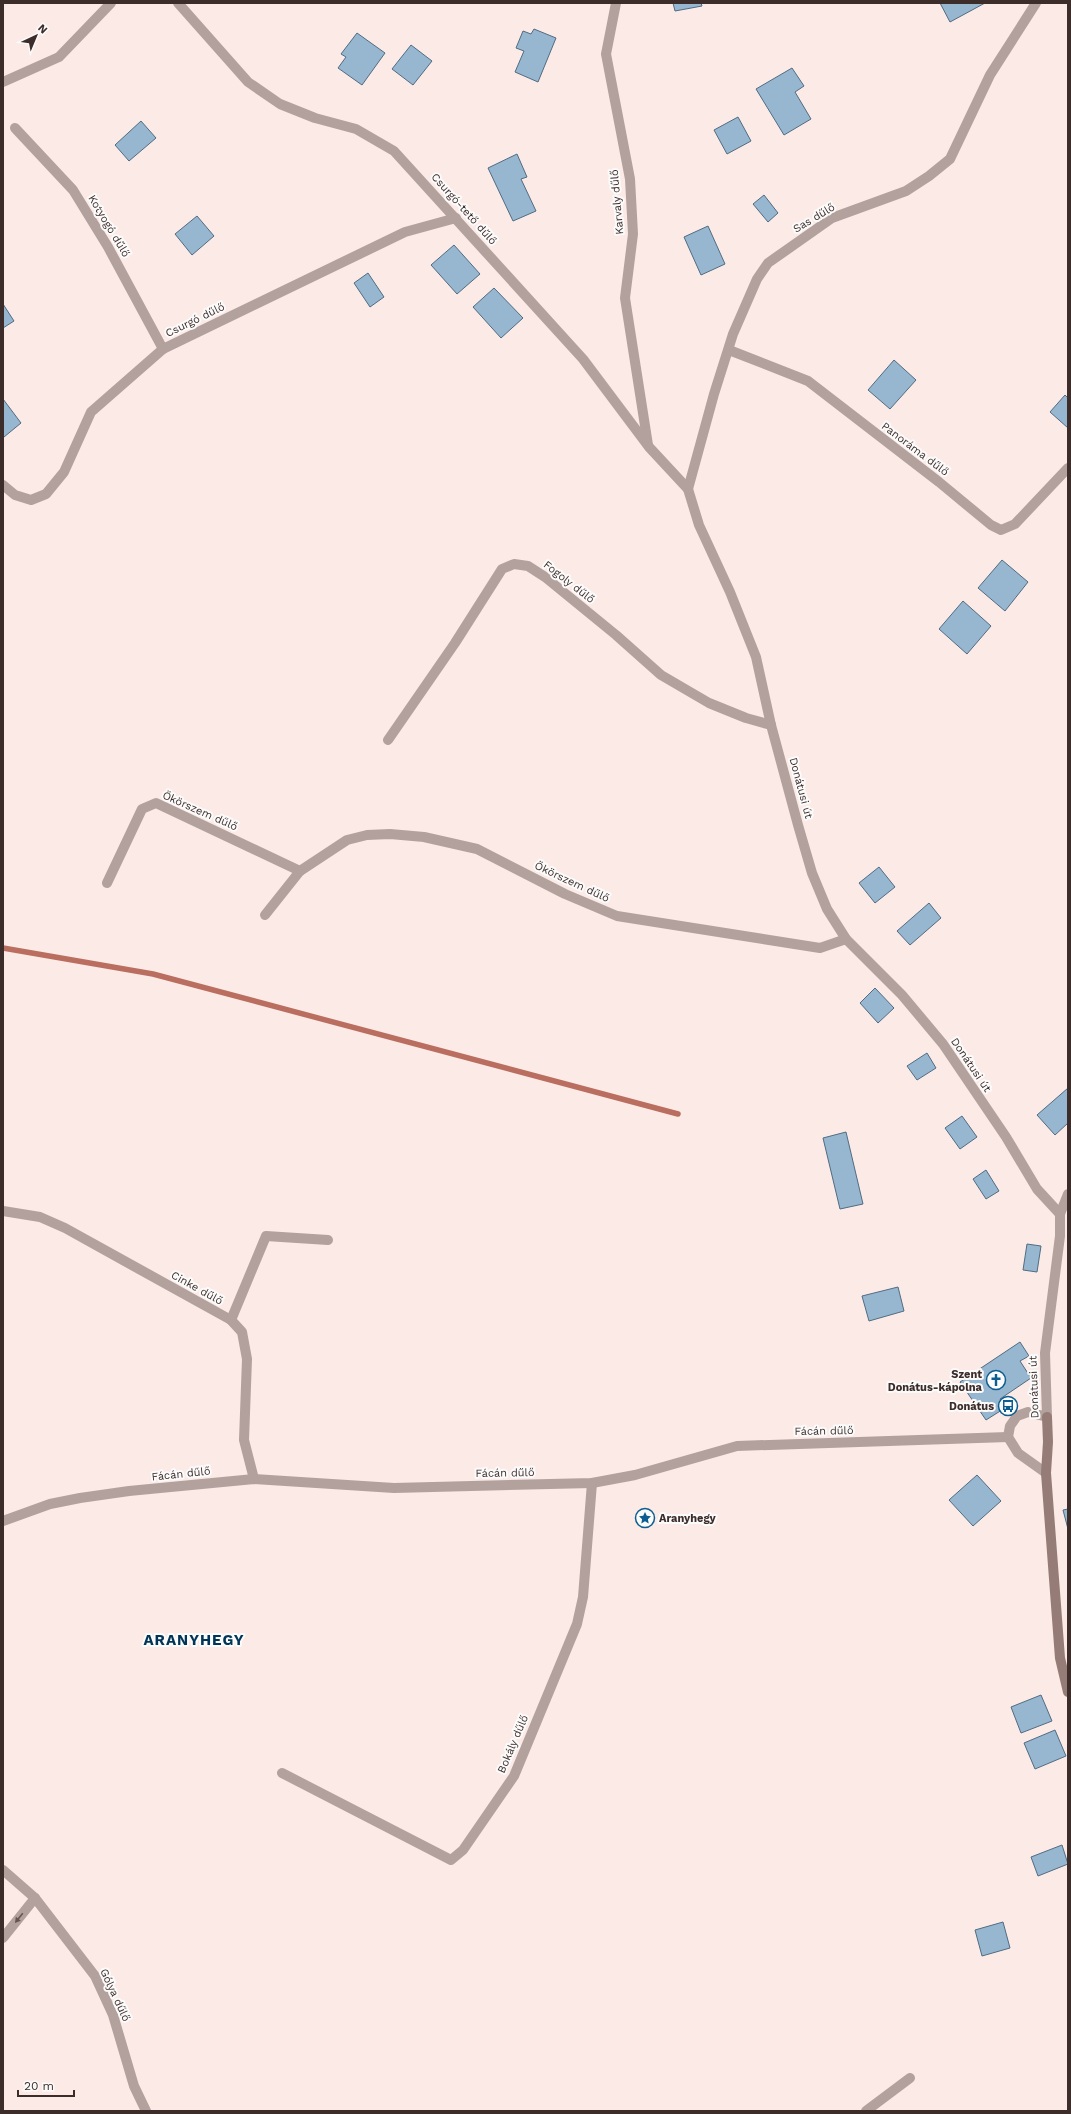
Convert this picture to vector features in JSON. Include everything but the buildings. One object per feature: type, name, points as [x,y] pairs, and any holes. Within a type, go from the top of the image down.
[{"type":"street","points":[[3,82],[59,56],[111,3]]},
{"type":"street","name":"Csurgó-tető dűlő","points":[[178,3],[248,82],[280,104],[315,118],[356,129],[394,151],[583,359],[649,447],[688,489]]},
{"type":"street","name":"Karvaly dűlő","points":[[616,3],[606,54],[630,179],[633,234],[625,298],[649,447]]},
{"type":"street","name":"Sas dűlő","points":[[688,489],[714,394],[733,334],[757,279],[768,263],[832,218],[906,191],[950,160],[990,75],[1036,3]]},
{"type":"street","name":"Kotyogó dűlő","points":[[15,128],[73,190],[108,247],[163,349]]},
{"type":"street","name":"Csurgó dűlő","points":[[3,486],[15,495],[31,500],[46,494],[64,472],[91,412],[163,349],[405,232],[456,218]]},
{"type":"street","name":"Panoráma dűlő","points":[[729,350],[808,381],[952,491],[991,525],[1001,530],[1015,524],[1068,468]]},
{"type":"street","name":"Donátusi út","points":[[688,489],[699,524],[730,592],[756,657],[771,726],[812,873],[827,909],[846,939],[902,995],[943,1044],[1006,1137],[1037,1189],[1060,1214],[1064,1237],[1045,1352],[1048,1442],[1046,1473],[1060,1658],[1068,1692]]},
{"type":"street","name":"Fogoly dűlő","points":[[388,740],[455,643],[502,569],[514,564],[528,566],[545,577],[616,635],[661,675],[709,703],[771,726]]},
{"type":"street","name":"Ökörszem dűlő","points":[[107,883],[142,809],[156,802],[300,870]]},
{"type":"street","name":"Ökörszem dűlő","points":[[265,915],[300,870],[347,840],[367,835],[390,834],[424,837],[477,849],[565,894],[617,916],[820,948],[846,939]]},
{"type":"street","points":[[1060,1214],[1068,1194]]},
{"type":"street","name":"Cinke dűlő","points":[[3,1211],[40,1217],[65,1228],[231,1320],[242,1332],[247,1359],[244,1440],[254,1479]]},
{"type":"street","points":[[231,1320],[266,1236],[328,1240]]},
{"type":"street","points":[[1046,1473],[1018,1453],[1008,1437],[1010,1426],[1017,1416],[1028,1412],[1047,1417]]},
{"type":"street","name":"Fácán dűlő","points":[[3,1521],[50,1504],[80,1498],[129,1491],[254,1479],[394,1488],[592,1483],[634,1475],[737,1446],[1008,1437]]},
{"type":"street","name":"Bokály dűlő","points":[[282,1773],[451,1860],[463,1850],[514,1776],[577,1624],[583,1598],[592,1483]]},
{"type":"street","name":"Gólya dűlő","points":[[3,1870],[35,1898],[95,1976],[113,2015],[134,2086],[146,2111]]},
{"type":"street","points":[[3,1938],[35,1898]]},
{"type":"street","points":[[866,2111],[910,2078]]},
{"type":"waterway","points":[[3,948],[153,974],[678,1114]]},
{"type":"place","name":"Szent Donátus-kápolna","points":[[996,1380]]},
{"type":"place","name":"Donátus","points":[[1008,1406]]},
{"type":"place","name":"Aranyhegy","points":[[645,1518]]},
{"type":"district","name":"ARANYHEGY","points":[[194,1640]]}]
